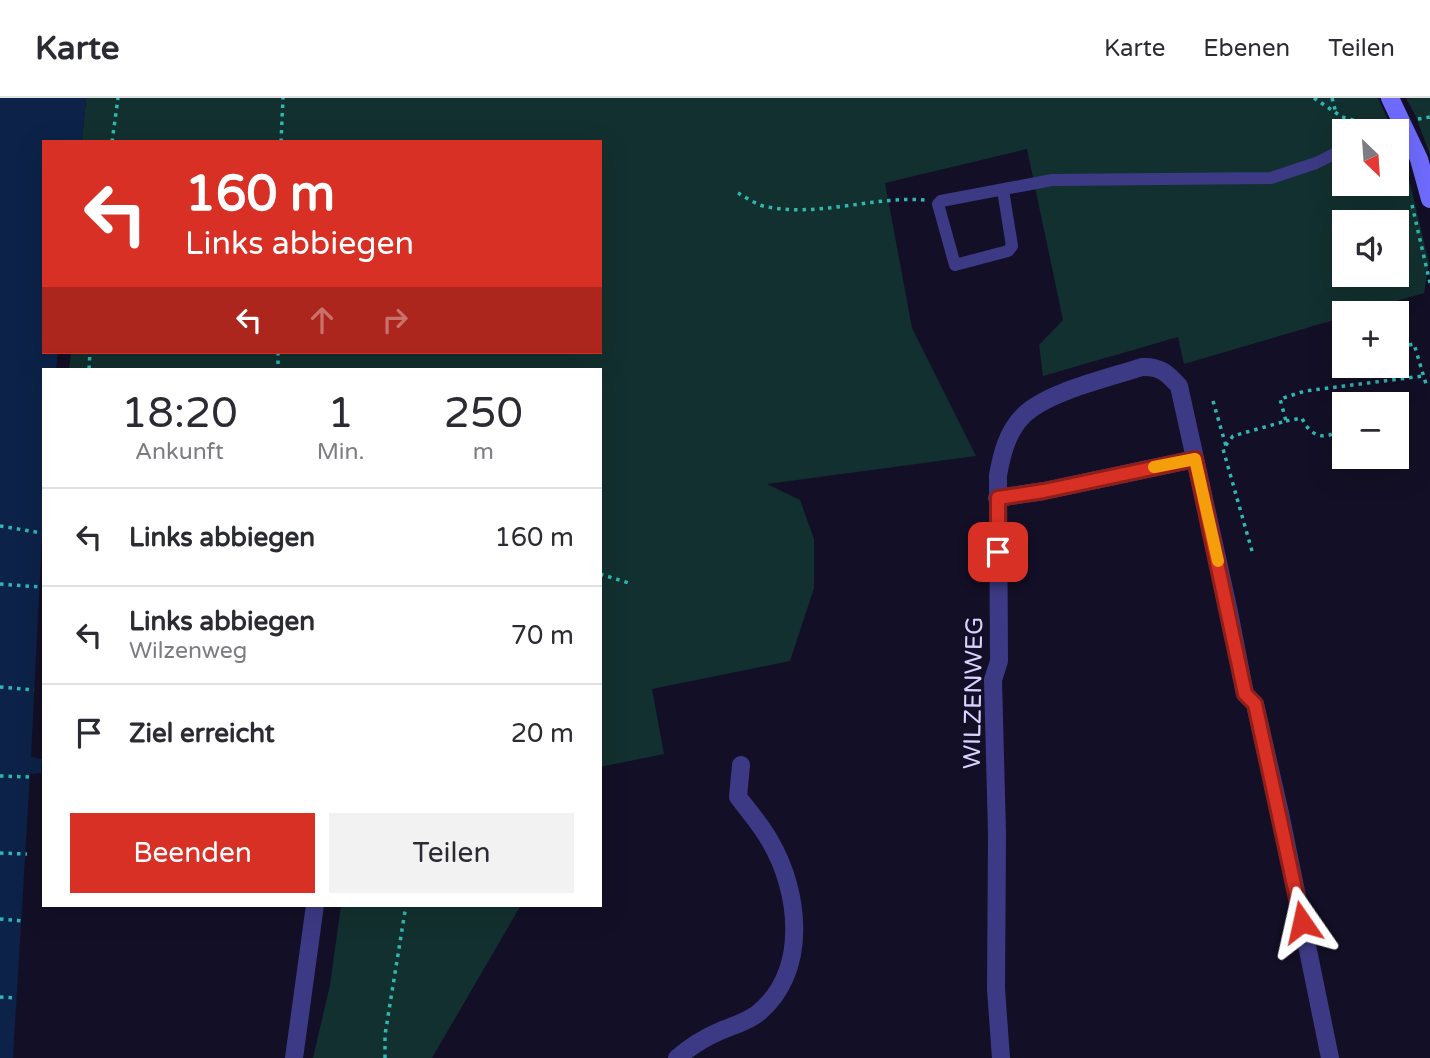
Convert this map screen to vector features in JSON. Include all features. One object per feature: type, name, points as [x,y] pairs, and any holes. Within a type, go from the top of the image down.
[{"type":"main road","points":[[1390,98],[1401,119]]},
{"type":"main road","points":[[1409,136],[1419,159],[1430,199]]},
{"type":"street","name":"WILZENWEG","points":[[1001,1058],[996,989],[997,834],[993,680],[999,661],[998,475],[1006,441],[1023,416],[1047,399],[1142,367],[1156,366],[1168,373],[1179,386],[1245,694],[1255,704],[1280,813],[1330,1058]]},
{"type":"street","points":[[998,498],[1195,459]]},
{"type":"street","points":[[677,1058],[693,1044],[754,1016],[768,1004],[784,978],[792,954],[795,920],[789,888],[770,842],[738,797],[741,765]]},
{"type":"street","points":[[294,1058],[315,907]]},
{"type":"lane","points":[[1003,190],[1012,246],[1008,251],[955,265],[938,204],[941,201],[1052,180],[1271,178],[1332,155]]},
{"type":"path","points":[[112,140],[118,98]]},
{"type":"path","points":[[281,140],[283,98]]},
{"type":"path","points":[[1314,98],[1348,119]]},
{"type":"path","points":[[1332,98],[1336,113]]},
{"type":"path","points":[[738,193],[766,207],[826,210],[904,198],[941,201]]},
{"type":"path","points":[[1410,198],[1430,283]]},
{"type":"path","points":[[1409,345],[1414,344],[1426,384]]},
{"type":"path","points":[[1286,421],[1280,399],[1305,391],[1423,376]]},
{"type":"path","points":[[1213,401],[1226,446]]},
{"type":"path","points":[[1252,551],[1223,449],[1233,436],[1302,418],[1313,434],[1332,435]]},
{"type":"path","points":[[0,526],[42,533]]},
{"type":"path","points":[[602,575],[629,583]]},
{"type":"path","points":[[0,584],[40,587]]},
{"type":"path","points":[[0,687],[34,690]]},
{"type":"path","points":[[0,776],[30,776]]},
{"type":"path","points":[[0,853],[27,854]]},
{"type":"path","points":[[385,1058],[385,1035],[406,907]]},
{"type":"path","points":[[0,919],[22,921]]},
{"type":"path","points":[[0,997],[17,998]]},
{"type":"green space","points":[[86,98],[1378,98],[1388,119],[1332,119],[1332,196],[1409,196],[1409,180],[1429,263],[1424,293],[1396,301],[1332,301],[1332,321],[1184,364],[1178,337],[1043,376],[1039,345],[1063,320],[1027,149],[885,183],[912,328],[976,456],[767,484],[800,500],[814,539],[814,588],[790,661],[652,689],[664,754],[602,767],[602,368],[69,368],[71,354],[602,354],[602,140],[82,140]]},
{"type":"green space","points":[[1406,98],[1430,98],[1430,155],[1416,117]]},
{"type":"green space","points":[[341,907],[520,907],[432,1058],[313,1058],[330,985]]},
{"type":"water","points":[[0,98],[86,98],[82,140],[42,140],[42,354],[58,354],[56,368],[42,368],[42,536],[31,757],[42,759],[41,773],[30,774],[13,1058],[0,1058]]},
{"type":"slow traffic","points":[[1154,467],[1195,459],[1218,561]]},
{"type":"route","points":[[998,552],[998,498],[1195,459],[1245,694],[1255,704],[1302,922]]}]
